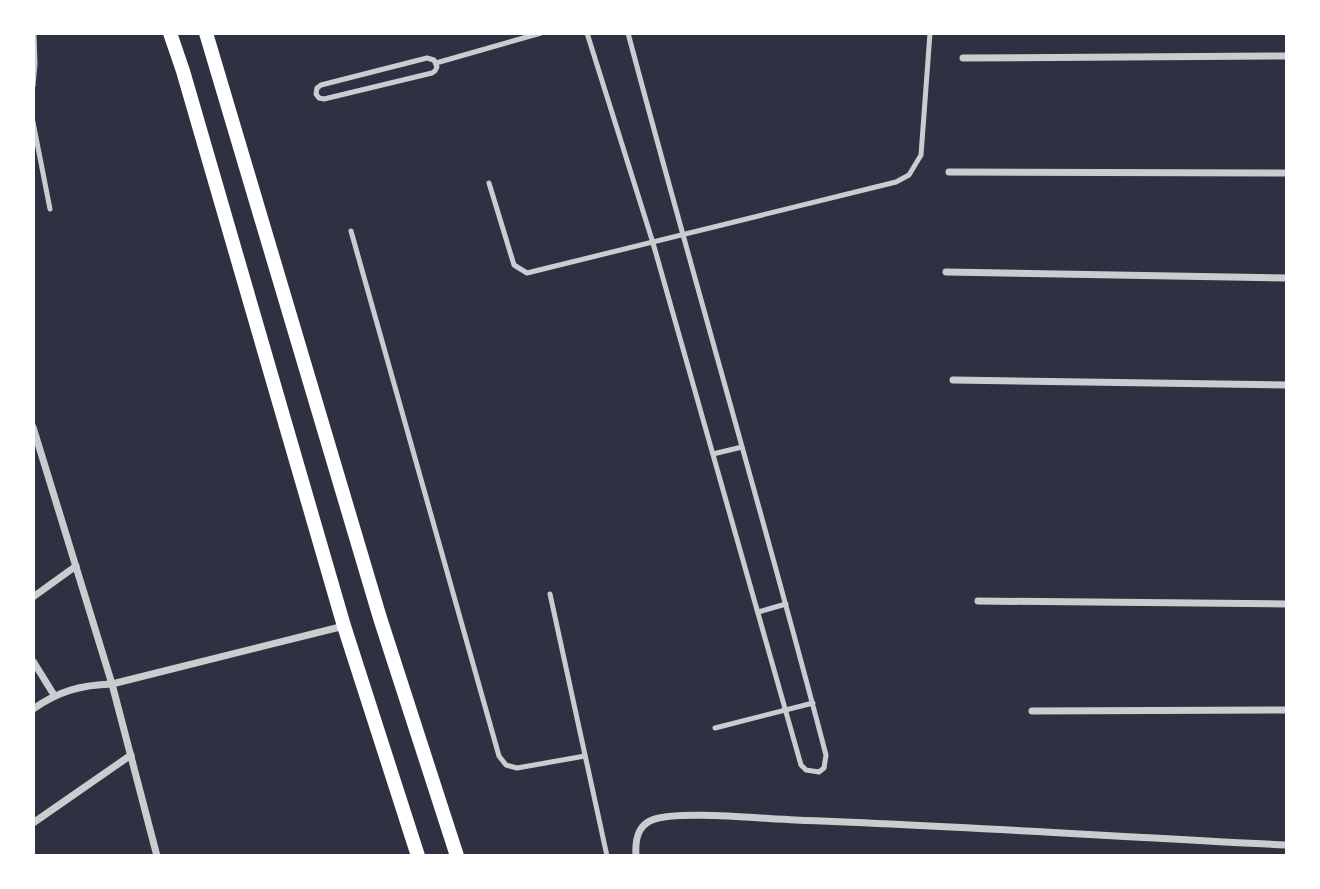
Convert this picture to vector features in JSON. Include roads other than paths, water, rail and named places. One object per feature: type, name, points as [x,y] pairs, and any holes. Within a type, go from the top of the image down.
[{"type":"main road","points":[[170,33],[344,626],[418,856]]},
{"type":"main road","points":[[206,33],[380,618],[457,856]]},
{"type":"street","points":[[962,58],[1287,56]]},
{"type":"street","points":[[949,172],[1287,173]]},
{"type":"street","points":[[946,272],[1287,278]]},
{"type":"street","points":[[953,380],[1287,385]]},
{"type":"street","points":[[33,427],[37,451],[112,684],[157,856]]},
{"type":"street","points":[[33,597],[76,566]]},
{"type":"street","points":[[978,601],[1287,604]]},
{"type":"street","points":[[33,709],[54,695],[75,687],[112,684],[344,626]]},
{"type":"street","points":[[33,661],[54,695]]},
{"type":"street","points":[[1032,711],[1287,710]]},
{"type":"street","points":[[33,822],[131,755]]},
{"type":"street","points":[[636,856],[637,837],[641,828],[652,820],[678,816],[830,821],[1287,845]]},
{"type":"lane","points":[[33,86],[36,64],[34,33]]},
{"type":"lane","points":[[436,63],[541,33]]},
{"type":"lane","points":[[587,33],[653,243],[802,765],[806,770],[818,772],[824,768],[826,755],[813,703],[628,33]]},
{"type":"lane","points":[[489,183],[514,265],[527,273],[896,182],[909,175],[921,155],[930,33]]},
{"type":"lane","points":[[427,58],[435,60],[436,63],[437,67],[432,73],[324,99],[316,94],[321,85],[427,58]]},
{"type":"lane","points":[[33,122],[50,209]]},
{"type":"lane","points":[[351,230],[499,755],[506,765],[517,768],[585,756]]},
{"type":"lane","points":[[713,454],[741,447]]},
{"type":"lane","points":[[550,594],[607,856]]},
{"type":"lane","points":[[758,612],[786,604]]},
{"type":"lane","points":[[715,728],[813,703]]}]
